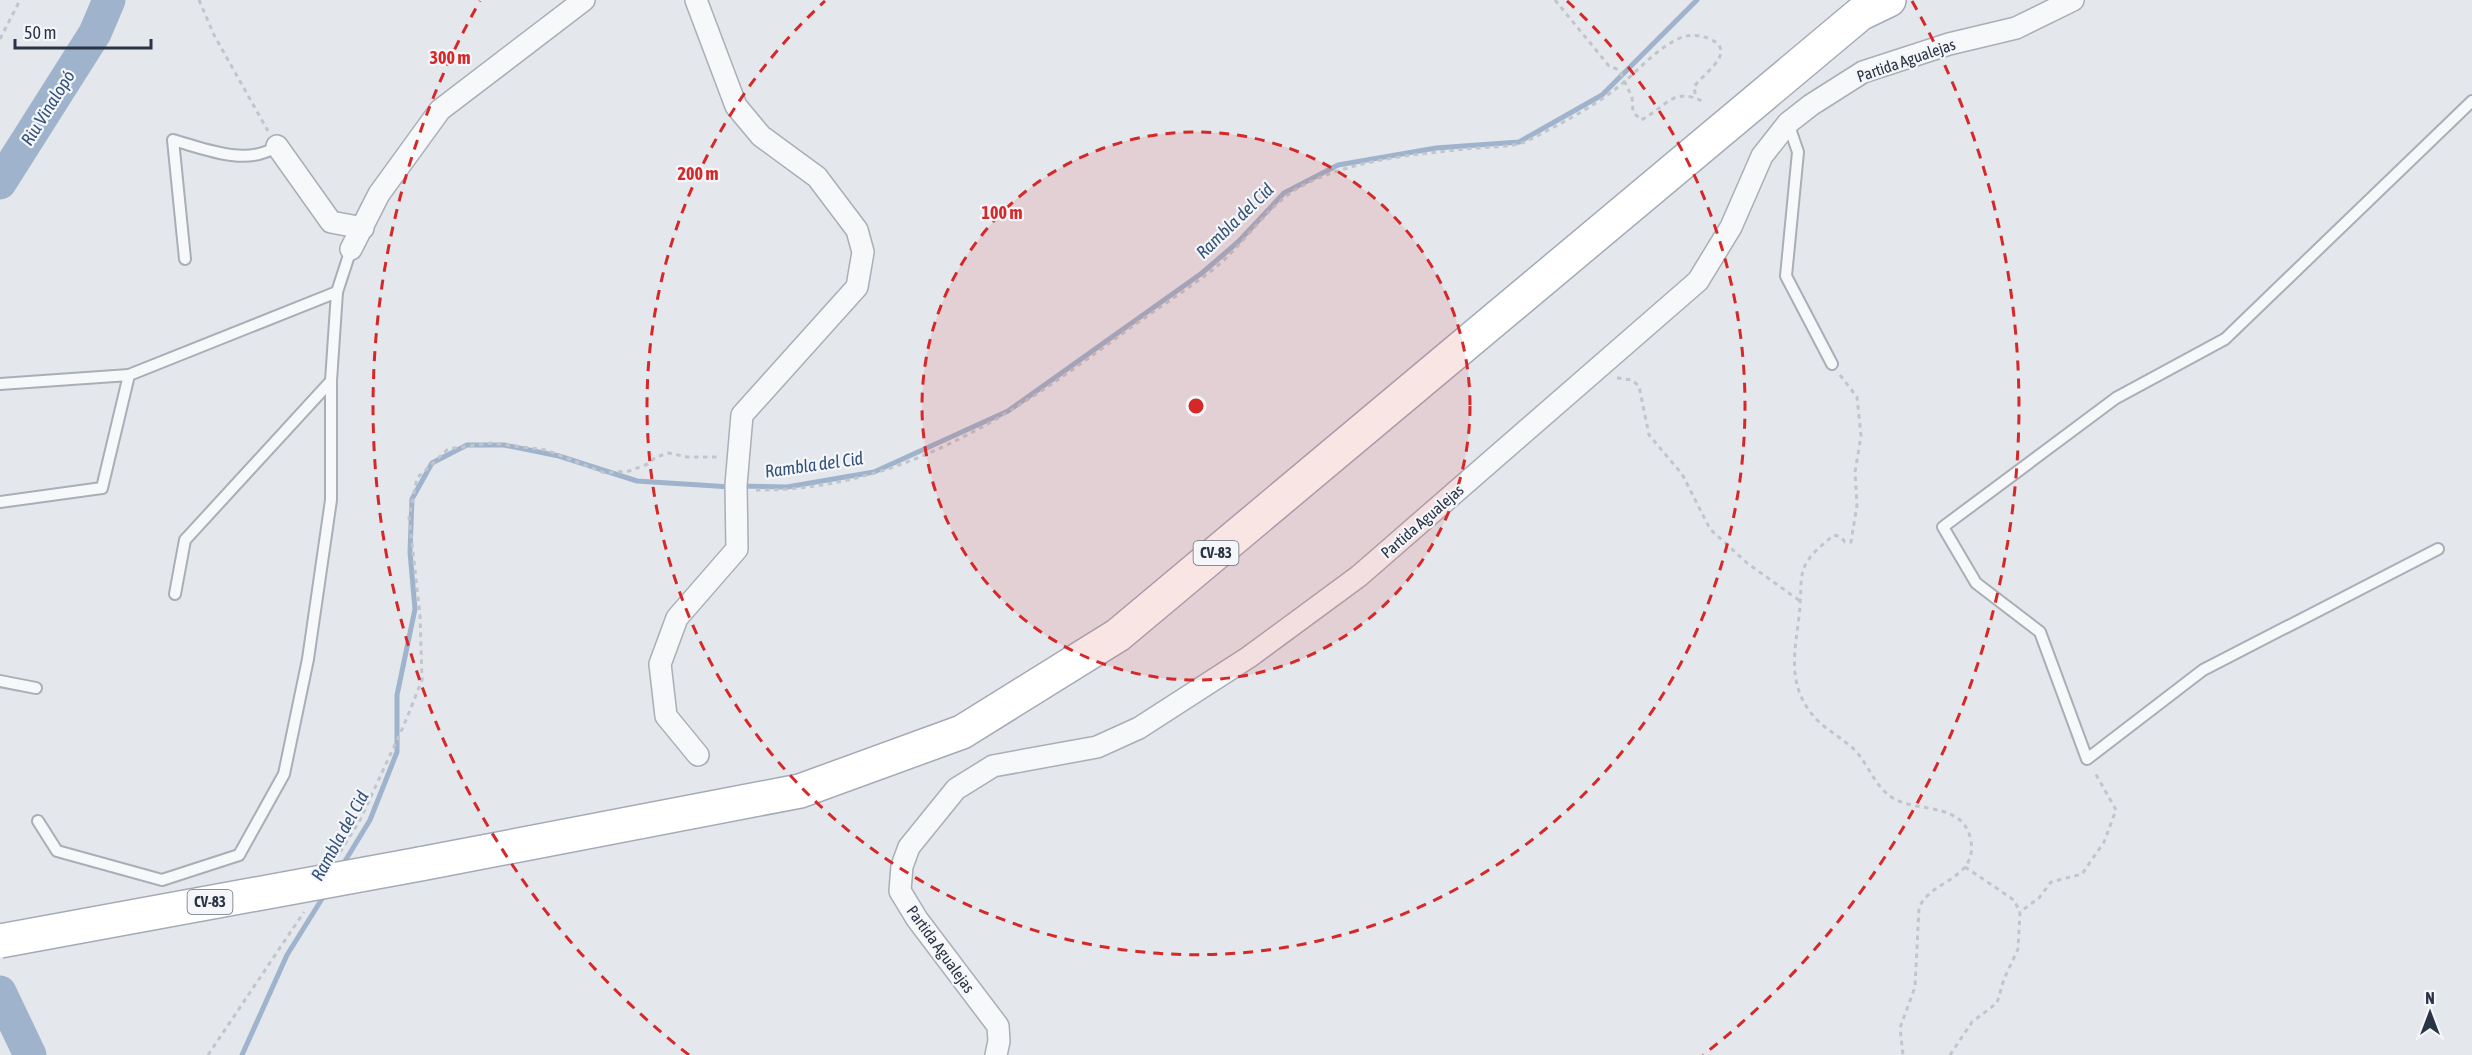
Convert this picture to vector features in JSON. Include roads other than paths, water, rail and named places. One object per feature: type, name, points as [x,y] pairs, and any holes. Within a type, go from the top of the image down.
[{"type":"main road","name":"CV-83","points":[[0,941],[800,791],[962,732],[1118,635],[1860,14],[1888,0]]},
{"type":"street","points":[[351,249],[379,194],[440,110],[584,0]]},
{"type":"street","points":[[696,0],[736,106],[761,136],[817,177],[857,230],[863,252],[857,287],[742,415],[736,490],[737,549],[677,618],[660,664],[666,716],[698,755]]},
{"type":"street","name":"Partida Agualejas","points":[[996,1055],[999,1041],[998,1026],[917,919],[900,891],[902,866],[909,847],[956,789],[993,766],[1097,747],[1139,728],[1249,657],[1359,576],[1698,281],[1731,227],[1762,156],[1788,123],[1811,105],[1863,72],[1949,44],[2016,28],[2073,0]]},
{"type":"street","points":[[277,146],[331,222],[363,228]]},
{"type":"lane","points":[[2438,549],[2203,670],[2088,759],[2040,633],[1976,583],[1943,527],[2115,398],[2225,339],[2472,101]]},
{"type":"lane","points":[[1788,123],[1798,152],[1786,276],[1832,364]]},
{"type":"lane","points":[[185,259],[172,140],[222,154],[263,156],[277,146]]},
{"type":"lane","points":[[38,821],[57,851],[162,880],[239,855],[284,774],[308,659],[331,500],[331,381],[337,292],[351,249]]},
{"type":"lane","points":[[0,384],[129,375],[337,292]]},
{"type":"lane","points":[[0,502],[102,488],[129,375]]},
{"type":"lane","points":[[175,594],[185,540],[331,381]]},
{"type":"lane","points":[[0,681],[36,688]]},
{"type":"waterway","name":"Riu Vinalopó","points":[[0,183],[95,33],[109,0]]},
{"type":"waterway","name":"Rambla del Cid","points":[[740,486],[787,487],[874,472],[1008,411],[1202,273],[1238,242],[1284,193],[1338,165],[1436,148],[1519,142],[1602,95],[1697,0]]},
{"type":"waterway","name":"Rambla del Cid","points":[[342,866],[370,820],[397,752],[397,695],[415,609],[410,552],[412,499],[432,463],[467,445],[504,445],[559,456],[637,481],[731,487]]},
{"type":"waterway","name":"Rambla del Cid","points":[[242,1055],[287,955],[325,894]]},
{"type":"waterway","name":"Riu Vinalopó","points":[[0,992],[30,1055]]}]
